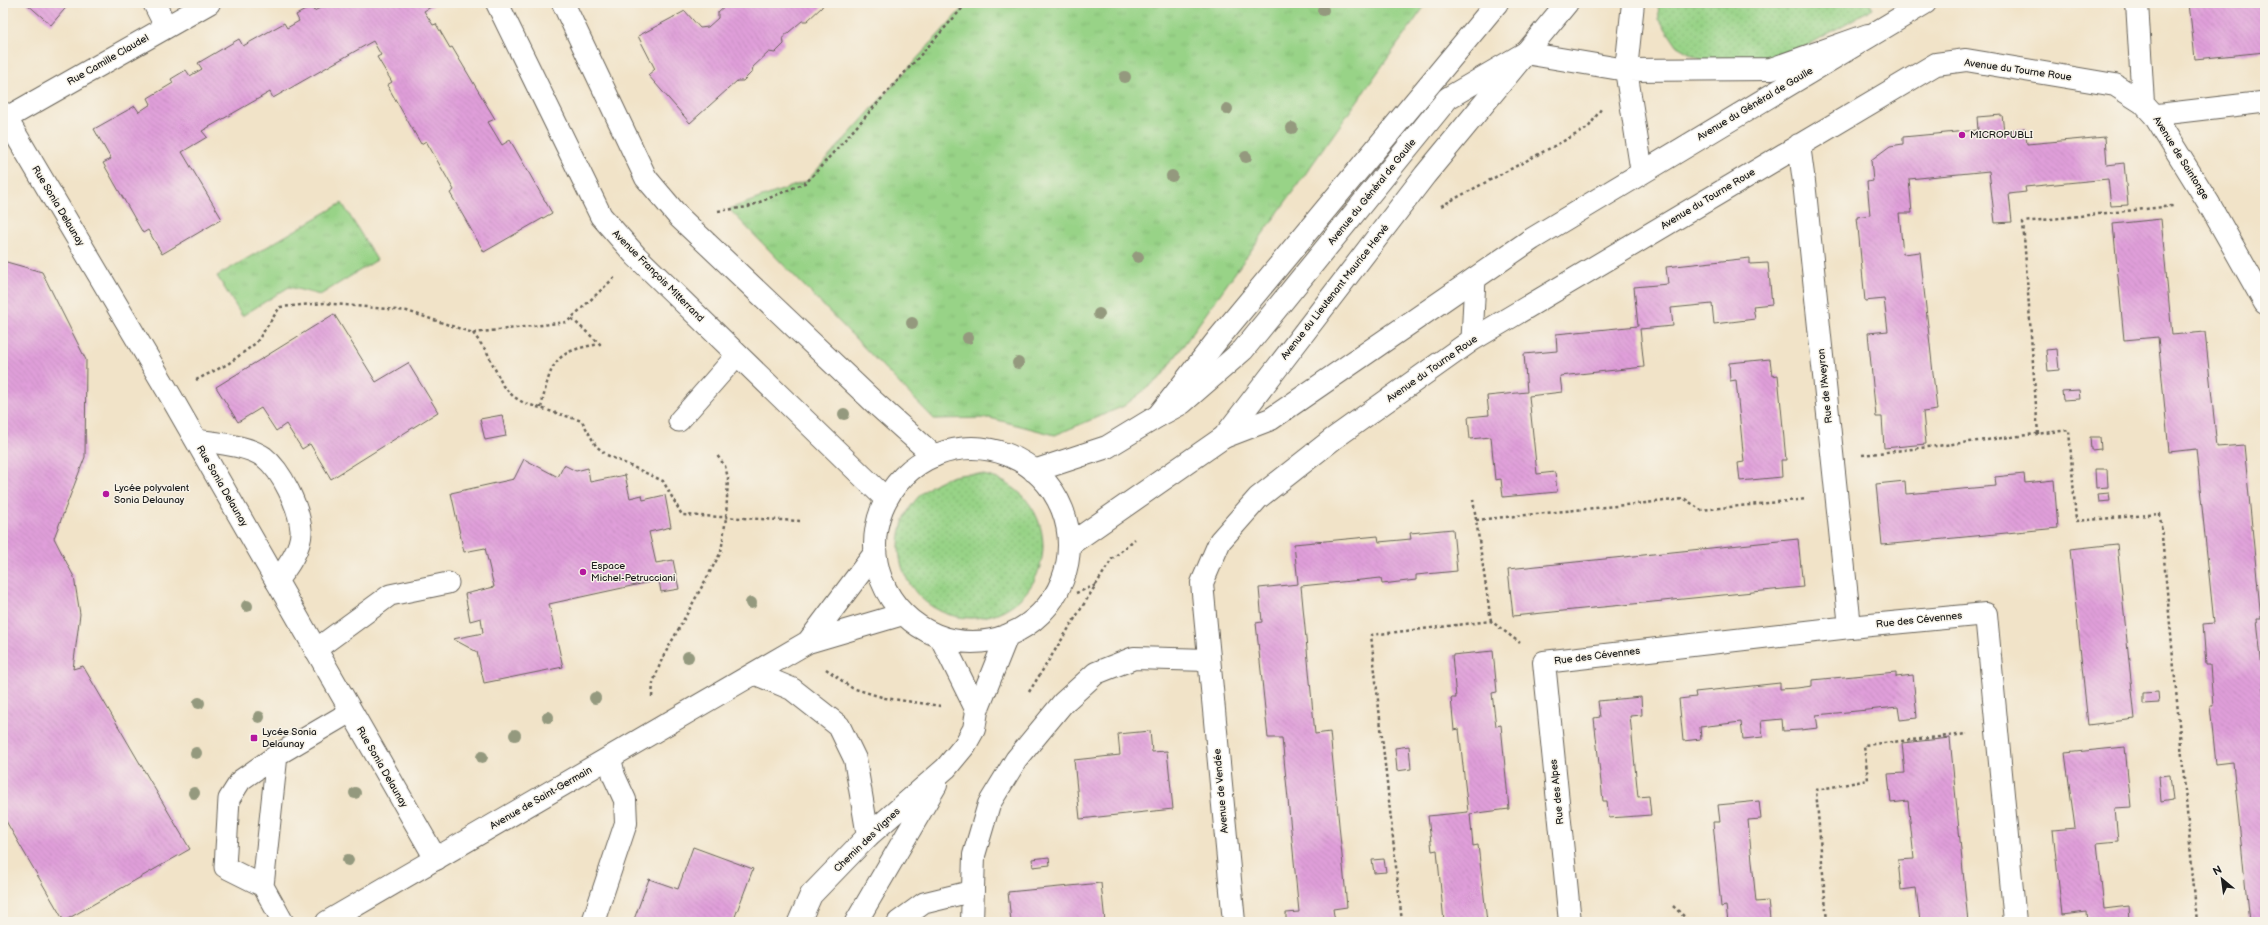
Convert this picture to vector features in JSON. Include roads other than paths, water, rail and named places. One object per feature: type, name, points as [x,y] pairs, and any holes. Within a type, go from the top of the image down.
[{"type":"street","points":[[154,3],[166,27]]},
{"type":"street","name":"Rue Camille Claudel","points":[[4,117],[209,3]]},
{"type":"street","name":"Avenue François Mitterrand","points":[[498,3],[601,216],[629,249],[886,499]]},
{"type":"street","points":[[563,3],[646,178],[678,217],[875,403],[934,456]]},
{"type":"street","points":[[1034,471],[1107,447],[1158,416],[1218,339],[1497,3]]},
{"type":"street","name":"Avenue du Lieutenant Maurice Hervé","points":[[1069,545],[1224,437],[1426,175],[1567,3]]},
{"type":"street","points":[[1632,3],[1626,70],[1642,174]]},
{"type":"street","name":"Avenue du Général de Gaulle","points":[[1224,437],[1271,418],[1532,239],[1925,3]]},
{"type":"street","name":"Avenue de Saintonge","points":[[2137,3],[2149,109],[2208,202],[2265,303]]},
{"type":"street","name":"Avenue du Général de Gaulle","points":[[1158,416],[1182,403],[1243,350],[1448,98],[1526,53],[1626,70],[1771,69],[1868,36]]},
{"type":"street","name":"Avenue du Tourne Roue","points":[[1209,660],[1202,583],[1220,541],[1258,498],[1333,439],[1472,340],[1936,64],[1966,60],[2115,85],[2149,109]]},
{"type":"street","name":"Rue Sonia Delaunay","points":[[4,117],[196,440],[350,712],[436,859]]},
{"type":"street","name":"Rue de l'Aveyron","points":[[1799,145],[1850,627]]},
{"type":"street","points":[[960,449],[987,449],[1012,456],[1034,471],[1053,492],[1065,517],[1069,545],[1065,574],[1052,600],[1032,621],[1007,636],[985,642],[963,642],[941,638],[921,628],[903,614],[889,596],[879,576],[875,553],[877,525],[886,499],[899,481],[910,471],[934,456],[960,449]]},
{"type":"street","name":"Avenue de Saint-Germain","points":[[808,642],[875,553]]},
{"type":"street","name":"Avenue de Saint-Germain","points":[[327,922],[756,674],[808,642],[903,614]]},
{"type":"street","name":"Rue des Cévennes","points":[[1544,662],[1850,627],[1986,614],[2015,922]]},
{"type":"street","name":"Chemin des Vignes","points":[[856,922],[946,768],[965,745],[971,734],[977,711],[1007,636]]},
{"type":"street","points":[[941,638],[977,711]]},
{"type":"street","points":[[972,922],[974,855],[989,804],[1016,760],[1063,704],[1096,673],[1134,658],[1209,660]]},
{"type":"street","name":"Avenue de Vendée","points":[[1209,660],[1234,922]]},
{"type":"street","name":"Rue des Alpes","points":[[1544,662],[1570,922]]},
{"type":"street","points":[[756,674],[792,689],[839,726],[855,759],[868,836]]},
{"type":"street","points":[[593,922],[626,823],[624,800],[614,776],[610,758]]},
{"type":"street","name":"Chemin des Vignes","points":[[799,922],[812,895],[868,836],[946,768]]},
{"type":"lane","points":[[2149,109],[2265,102]]},
{"type":"lane","points":[[1472,340],[1475,278]]},
{"type":"lane","points":[[679,421],[737,355]]},
{"type":"lane","points":[[196,440],[236,446],[264,457],[284,480],[294,504],[301,531],[291,564],[276,581]]},
{"type":"lane","points":[[315,650],[390,595],[448,583]]},
{"type":"lane","points":[[282,922],[262,886],[225,867],[229,799],[241,780],[277,756],[350,712]]},
{"type":"lane","points":[[262,886],[277,756]]},
{"type":"lane","points":[[898,922],[924,903],[973,890]]},
{"type":"place","name":"MICROPUBLI","points":[[1962,135]]},
{"type":"place","name":"Lycée polyvalent Sonia Delaunay","points":[[106,494]]},
{"type":"place","name":"Espace Michel-Petrucciani","points":[[583,572]]},
{"type":"place","name":"Lycée Sonia Delaunay","points":[[254,738]]}]
